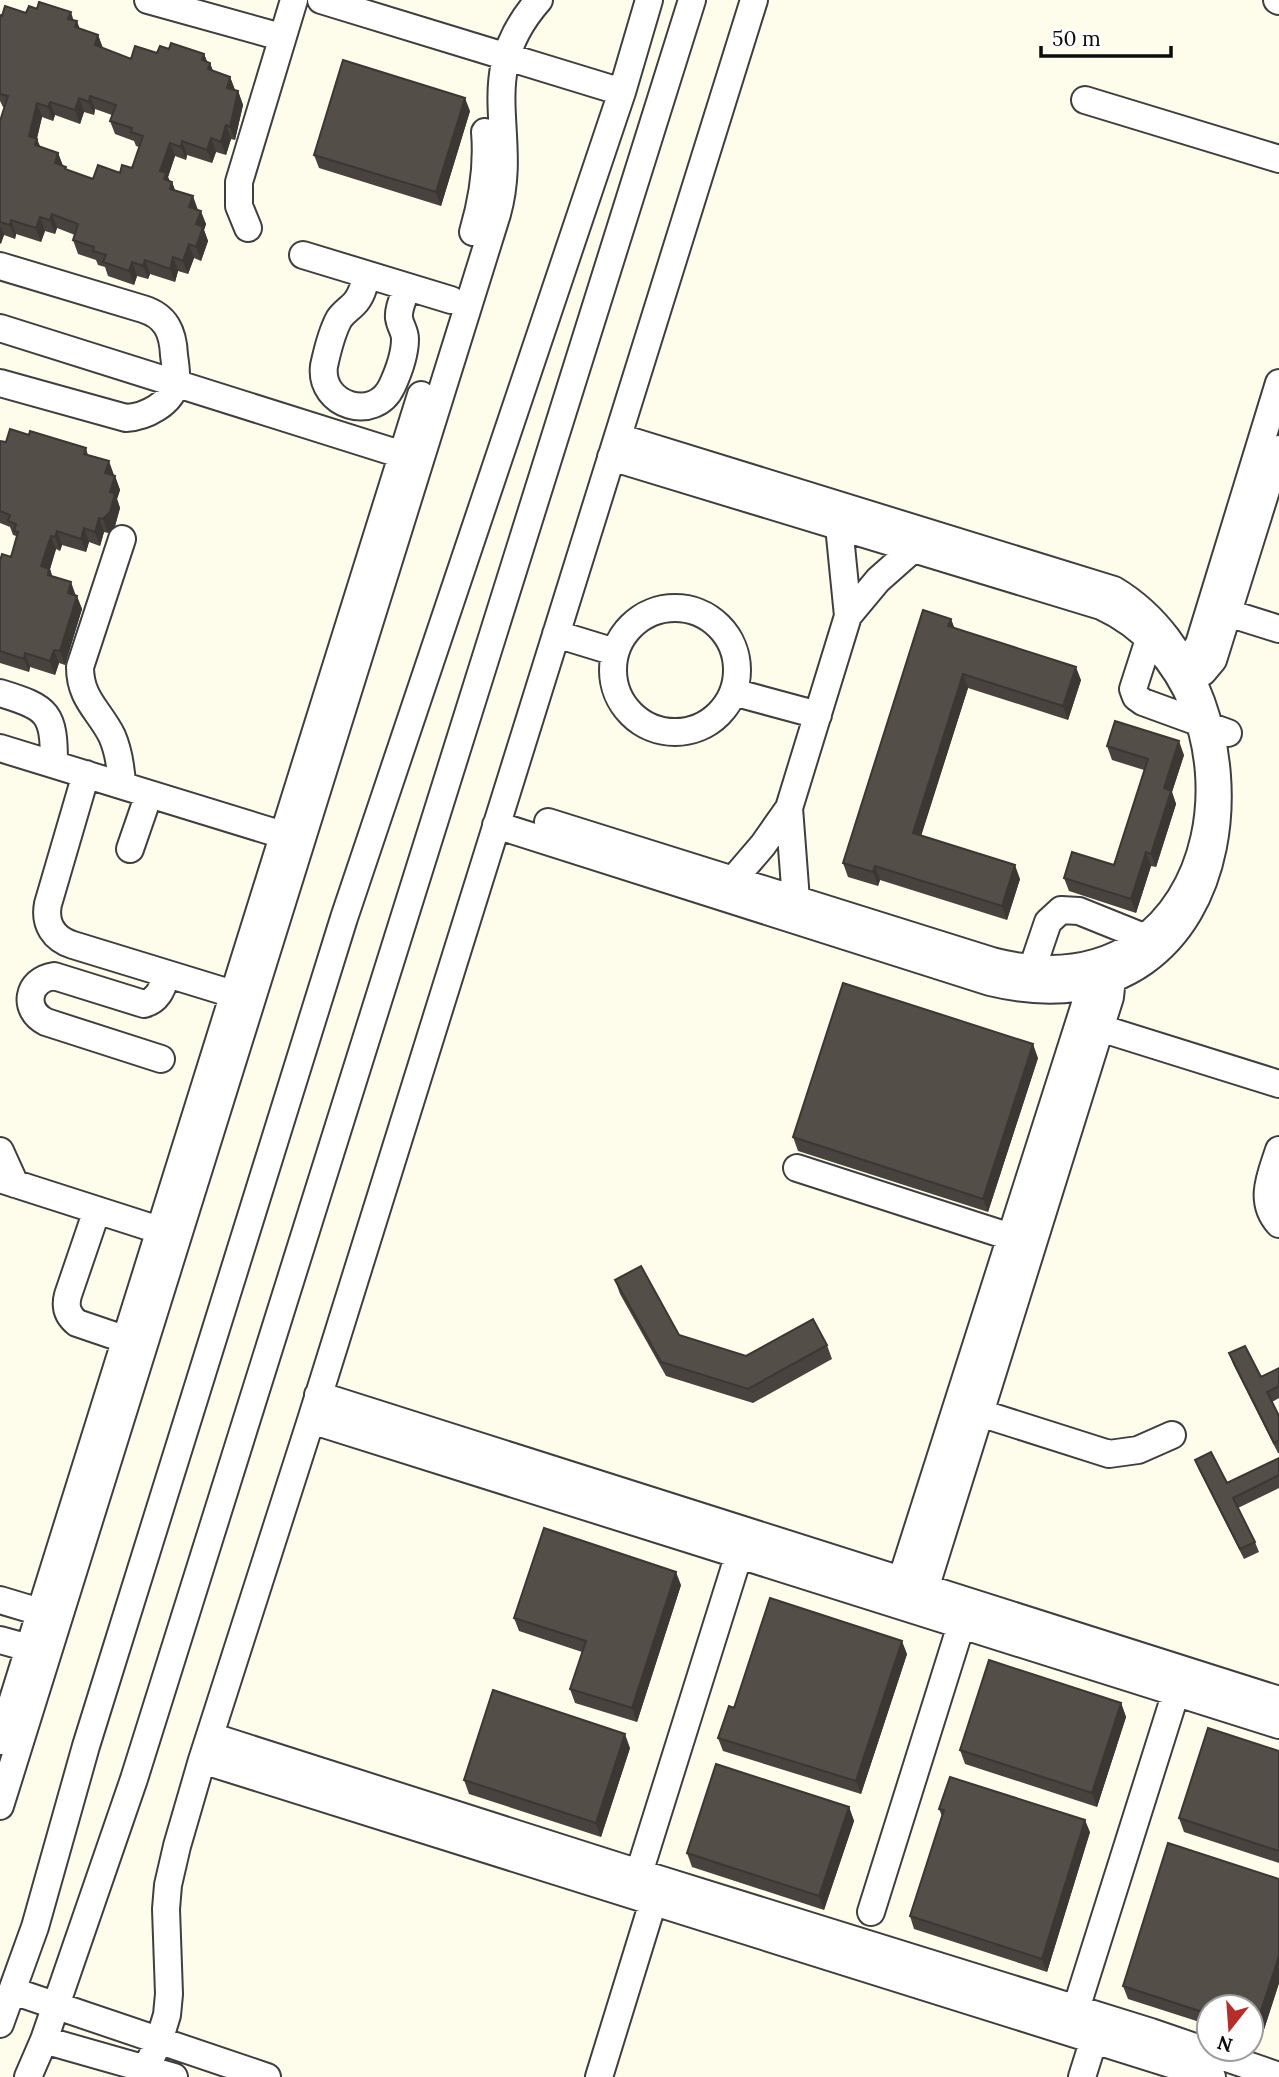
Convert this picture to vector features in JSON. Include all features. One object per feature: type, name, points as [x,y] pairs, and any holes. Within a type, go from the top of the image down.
[{"type":"street","points":[[148,0],[281,37]]},
{"type":"street","points":[[248,228],[239,205],[239,182],[294,0]]},
{"type":"street","points":[[321,0],[622,92]]},
{"type":"street","points":[[0,1806],[497,214],[505,174],[498,54],[501,24],[514,0]]},
{"type":"street","points":[[0,1741],[484,189],[486,147],[483,88],[498,54],[539,0]]},
{"type":"street","points":[[0,2024],[44,1898],[86,1746],[344,918],[622,92],[649,0]]},
{"type":"street","points":[[28,2077],[44,2040],[134,1779],[692,0]]},
{"type":"street","points":[[144,2073],[159,2041],[167,2015],[169,1994],[166,1909],[168,1885],[177,1846],[754,0]]},
{"type":"street","points":[[1085,100],[1279,159]]},
{"type":"street","points":[[303,255],[451,300]]},
{"type":"street","points":[[0,266],[144,309],[158,316],[165,322],[172,337],[176,384],[155,410],[126,418],[0,383]]},
{"type":"street","points":[[367,275],[359,298],[338,320],[324,370],[331,394],[352,407],[377,403],[384,398],[393,384],[404,346],[405,334],[399,311],[407,287]]},
{"type":"street","points":[[0,328],[402,455]]},
{"type":"street","points":[[1205,664],[1279,383]]},
{"type":"street","points":[[615,447],[839,526],[1121,613],[1205,664]]},
{"type":"street","points":[[615,447],[1114,590],[1155,609],[1174,621],[1205,664],[1213,697],[1240,738]]},
{"type":"street","points":[[1205,664],[1228,613],[1279,449]]},
{"type":"street","points":[[733,880],[763,845],[789,808],[848,616],[839,526]]},
{"type":"street","points":[[122,539],[82,657],[80,677],[86,697],[105,724],[116,747],[122,785]]},
{"type":"street","points":[[848,616],[878,580],[913,549]]},
{"type":"street","points":[[670,608],[695,611],[716,624],[731,643],[737,667],[733,692],[720,713],[699,727],[687,731],[661,730],[638,720],[621,701],[613,677],[615,652],[627,631],[646,615],[670,608]]},
{"type":"street","points":[[1228,613],[1279,629]]},
{"type":"street","points":[[1152,630],[1133,689],[1136,697],[1240,738]]},
{"type":"street","points":[[556,634],[615,652]]},
{"type":"street","points":[[0,692],[27,701],[46,715],[53,729],[54,764]]},
{"type":"street","points":[[733,692],[818,715]]},
{"type":"street","points":[[499,816],[990,982],[1050,991],[1102,973],[1151,940],[1197,897],[1219,861],[1232,821],[1242,710]]},
{"type":"street","points":[[0,747],[283,835]]},
{"type":"street","points":[[86,774],[48,904],[49,926],[53,933],[65,943],[233,995]]},
{"type":"street","points":[[130,849],[149,794]]},
{"type":"street","points":[[789,808],[796,900]]},
{"type":"street","points":[[499,816],[733,880],[992,961],[1032,969],[1073,968],[1102,973],[1134,973],[1173,951],[1220,903]]},
{"type":"street","points":[[1032,969],[1048,922],[1061,910],[1079,911],[1151,940]]},
{"type":"street","points":[[928,1537],[980,1413],[1100,1028],[1102,973]]},
{"type":"street","points":[[913,1585],[1011,1237],[1102,973]]},
{"type":"street","points":[[161,1059],[46,1022],[32,1010],[30,998],[40,980],[54,976],[144,1004],[159,995],[167,974]]},
{"type":"street","points":[[1100,1028],[1279,1084]]},
{"type":"street","points":[[1279,1150],[1266,1197],[1270,1213],[1279,1224]]},
{"type":"street","points":[[0,1151],[8,1182],[159,1230]]},
{"type":"street","points":[[797,1168],[1011,1237]]},
{"type":"street","points":[[97,1210],[66,1307],[77,1323],[124,1339]]},
{"type":"street","points":[[314,1408],[739,1555],[1279,1725]]},
{"type":"street","points":[[314,1408],[913,1585],[1279,1700]]},
{"type":"street","points":[[980,1413],[1109,1454],[1138,1450],[1172,1435]]},
{"type":"street","points":[[639,1873],[739,1555]]},
{"type":"street","points":[[0,1600],[40,1612]]},
{"type":"street","points":[[870,1912],[961,1625]]},
{"type":"street","points":[[0,1640],[29,1648]]},
{"type":"street","points":[[1076,2009],[1176,1692]]},
{"type":"street","points":[[206,1748],[639,1873],[1076,2009],[1279,2076]]},
{"type":"street","points":[[206,1748],[653,1902],[1212,2077]]},
{"type":"street","points":[[598,2077],[653,1902]]},
{"type":"street","points":[[13,1991],[267,2077]]},
{"type":"street","points":[[1082,2077],[1094,2039]]},
{"type":"street","points":[[44,2040],[144,2073],[174,2077]]},
{"type":"building","points":[[39,2],[71,12],[68,19],[77,21],[75,27],[98,35],[95,45],[131,59],[135,46],[157,53],[160,46],[169,49],[171,43],[204,54],[202,60],[210,63],[208,69],[230,77],[227,88],[238,91],[230,127],[226,125],[221,142],[211,138],[207,150],[182,141],[181,147],[170,143],[160,171],[167,173],[164,179],[172,182],[170,189],[193,196],[189,207],[201,211],[196,224],[203,227],[196,247],[189,244],[183,261],[173,257],[170,269],[145,260],[143,266],[132,262],[129,271],[103,262],[106,255],[93,251],[94,247],[73,240],[78,224],[52,214],[50,220],[40,217],[36,228],[11,220],[10,225],[0,222],[0,121],[8,96],[0,94],[0,15],[2,16],[5,6],[26,13],[29,6],[37,9]],"holes":[[[90,96],[116,105],[110,121],[132,128],[131,132],[143,136],[132,168],[122,165],[120,173],[98,165],[93,179],[65,169],[66,167],[55,163],[58,153],[35,145],[37,139],[29,136],[37,103],[48,107],[50,102],[75,110],[79,98],[89,102]]]},
{"type":"building","points":[[343,60],[465,98],[436,192],[314,155]]},
{"type":"building","points":[[10,429],[29,435],[30,431],[86,448],[84,454],[109,461],[105,473],[115,476],[110,492],[115,494],[110,512],[103,519],[99,518],[95,532],[84,528],[81,539],[57,531],[55,537],[51,536],[41,566],[49,569],[48,575],[71,582],[68,593],[77,596],[60,651],[54,650],[50,661],[25,653],[24,659],[0,651],[0,561],[2,554],[11,557],[18,532],[14,531],[16,524],[8,521],[10,515],[0,511],[0,441],[6,442]]},
{"type":"building","points":[[923,610],[951,619],[948,626],[1076,667],[1063,706],[963,674],[913,833],[1015,865],[1002,906],[875,866],[873,872],[843,863]]},
{"type":"building","points":[[1115,721],[1179,741],[1164,788],[1171,791],[1151,854],[1146,852],[1131,899],[1064,878],[1072,852],[1114,865],[1148,759],[1107,746]]},
{"type":"building","points":[[843,983],[1033,1044],[983,1199],[793,1137]]},
{"type":"building","points":[[641,1266],[679,1335],[746,1356],[813,1319],[827,1345],[748,1389],[661,1362],[615,1280]]},
{"type":"building","points":[[1245,1346],[1261,1377],[1279,1368],[1279,1386],[1267,1392],[1279,1416],[1279,1440],[1274,1443],[1229,1353]]},
{"type":"building","points":[[1211,1452],[1227,1483],[1279,1458],[1279,1475],[1233,1498],[1255,1542],[1240,1549],[1195,1460]]},
{"type":"building","points":[[544,1528],[676,1572],[632,1708],[570,1689],[586,1641],[514,1618]]},
{"type":"building","points":[[770,1598],[902,1641],[856,1781],[718,1738],[729,1706],[734,1708]]},
{"type":"building","points":[[989,1660],[1121,1703],[1092,1793],[960,1750]]},
{"type":"building","points":[[493,1690],[625,1734],[596,1823],[464,1780]]},
{"type":"building","points":[[1208,1728],[1279,1751],[1279,1851],[1179,1818]]},
{"type":"building","points":[[716,1764],[849,1807],[819,1896],[687,1853]]},
{"type":"building","points":[[950,1777],[1085,1820],[1042,1959],[910,1916],[944,1810],[939,1809]]},
{"type":"building","points":[[1168,1843],[1279,1879],[1279,1956],[1265,1999],[1265,1993],[1195,1993],[1195,2009],[1123,1986]]}]
